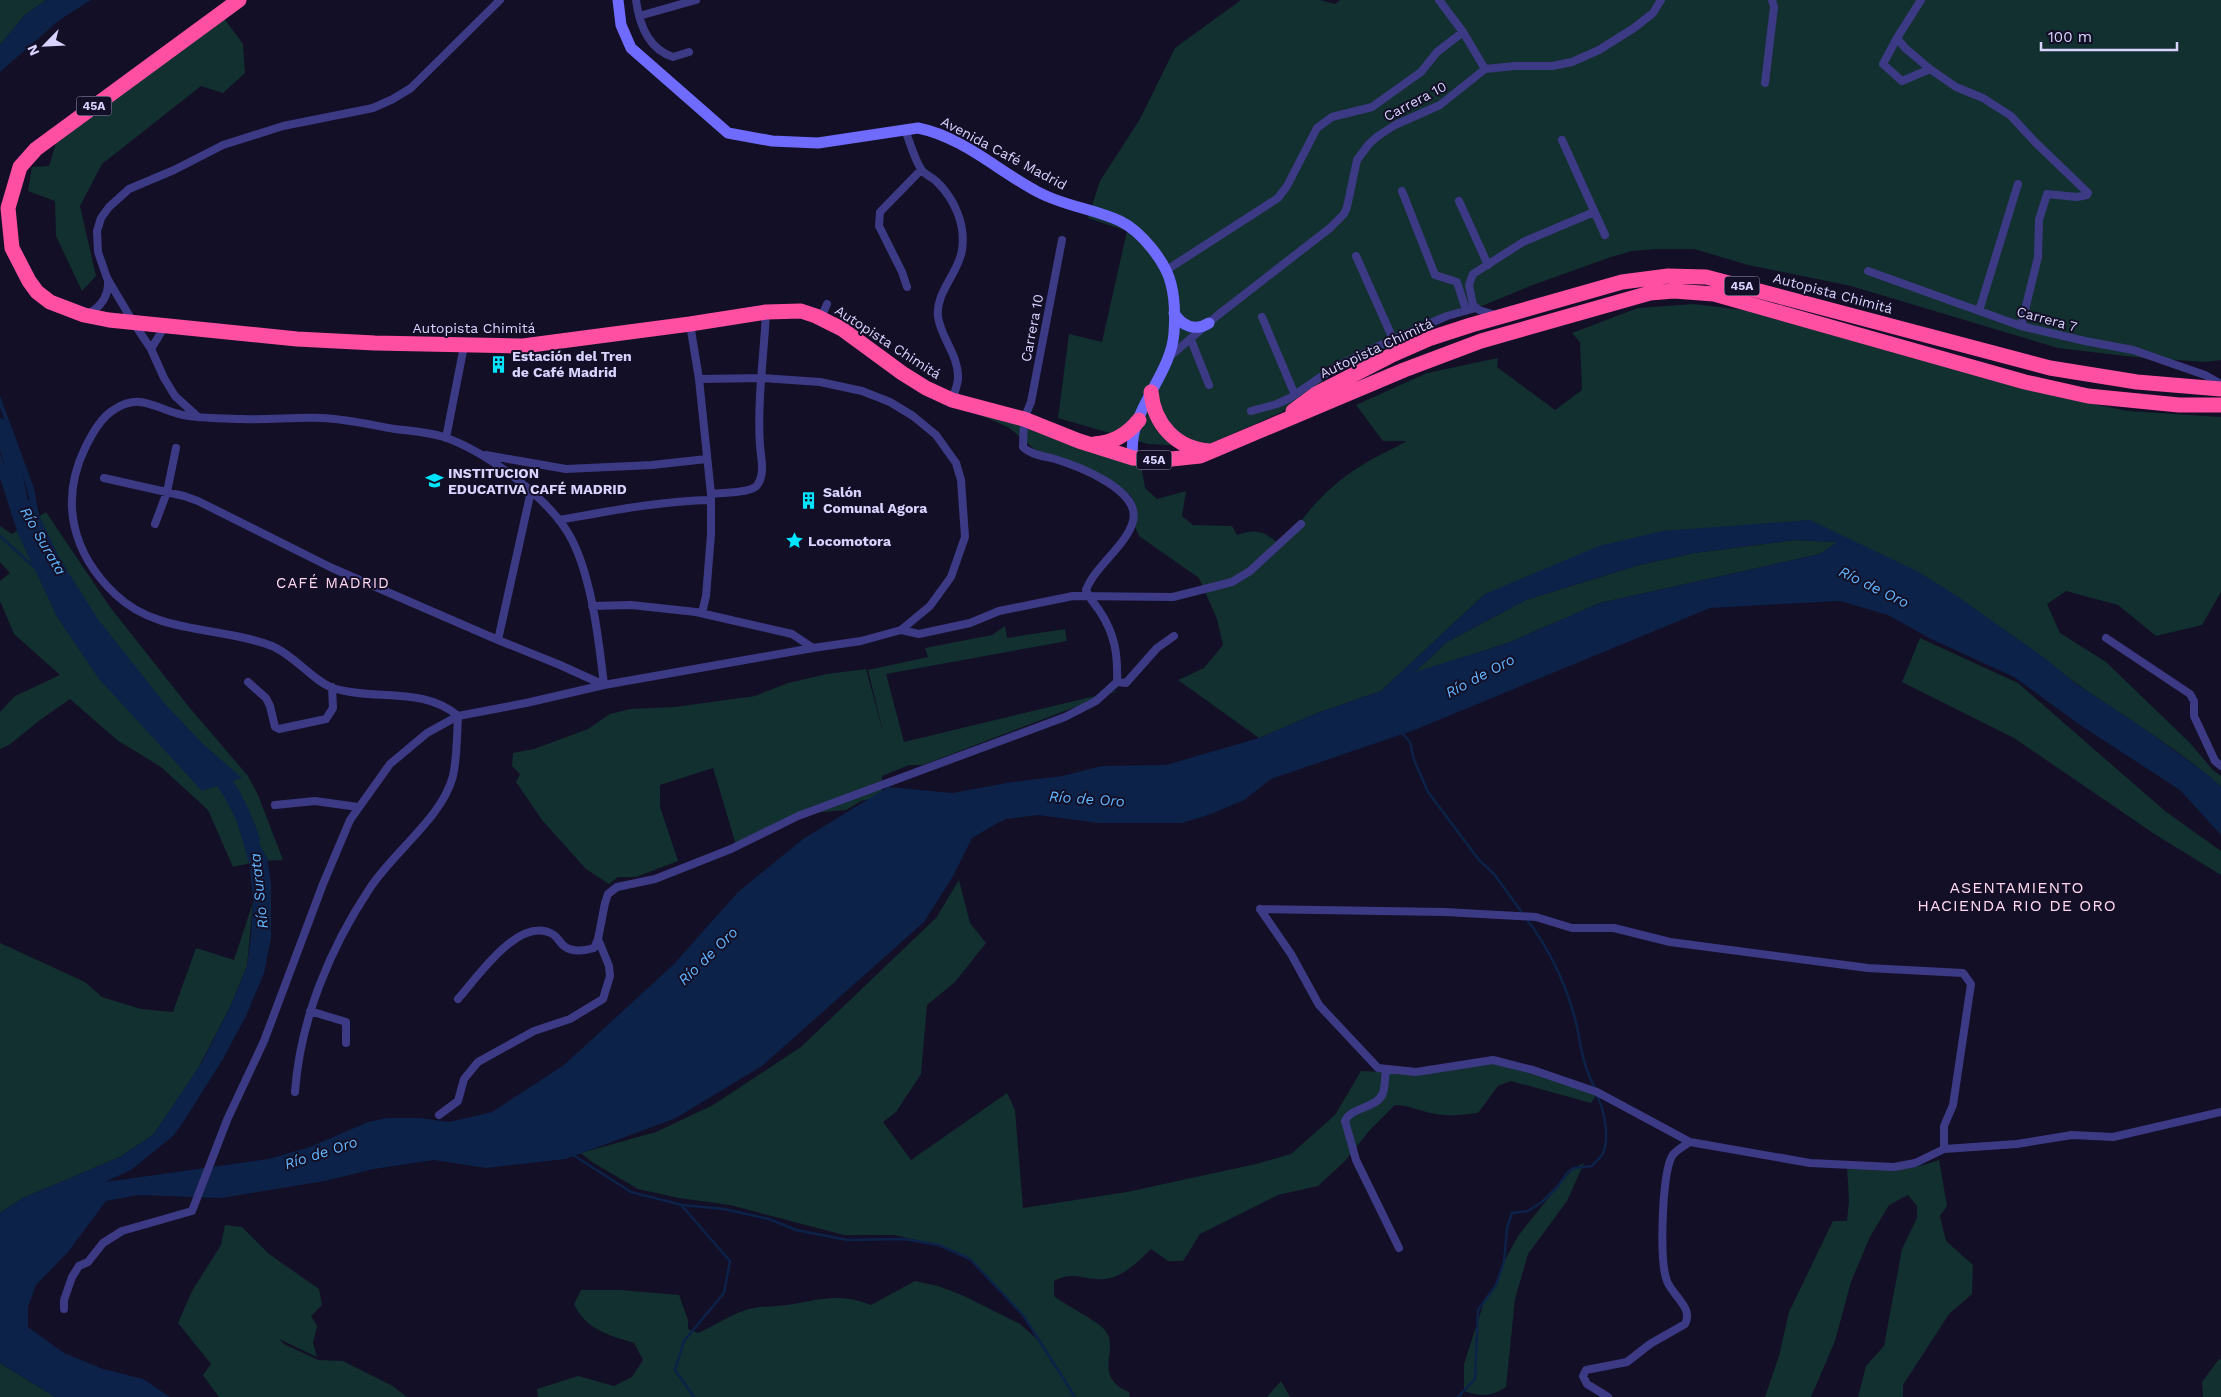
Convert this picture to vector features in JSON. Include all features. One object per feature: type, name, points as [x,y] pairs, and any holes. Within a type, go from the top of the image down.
[{"type":"highway","name":"Autopista Chimitá","points":[[239,0],[43,143],[20,166],[8,208],[12,248],[29,281],[37,292],[50,302],[84,316],[165,326],[297,339],[464,346],[524,346],[766,312],[786,310],[824,311],[842,329],[902,373],[926,388],[952,400],[1024,419],[1079,441],[1145,460],[1180,460],[1217,451],[1283,420],[1412,366],[1481,341],[1620,300],[1650,293],[1674,291],[1714,294],[2025,382],[2088,396],[2170,404],[2221,405]]},
{"type":"highway","name":"Autopista Chimitá","points":[[1283,420],[1316,394],[1390,356],[1431,338],[1622,282],[1668,276],[1706,277],[2050,368],[2137,382],[2221,389]]},
{"type":"highway","points":[[1152,392],[1156,415],[1170,435],[1192,448],[1217,451]]},
{"type":"highway","points":[[1079,441],[1093,444],[1114,440],[1128,432],[1139,420]]},
{"type":"street","points":[[198,417],[176,396],[164,378],[151,349],[107,278],[98,252],[97,231],[109,207],[129,189],[174,170],[223,145],[282,126],[373,108],[394,99],[412,88],[500,0]]},
{"type":"street","name":"Avenida Café Madrid","points":[[618,0],[621,25],[631,48],[728,132],[772,141],[818,143],[918,128],[932,131],[960,144],[1038,192],[1075,207],[1122,222],[1140,235],[1154,250],[1171,283],[1174,335],[1168,359],[1139,420],[1132,440],[1133,458]]},
{"type":"street","points":[[636,0],[639,16],[647,37],[669,56],[676,57],[688,52]]},
{"type":"street","points":[[639,16],[696,0]]},
{"type":"street","points":[[1439,0],[1485,69],[1515,66],[1552,66],[1572,62],[1598,50],[1634,28],[1653,13],[1661,0]]},
{"type":"street","points":[[1765,83],[1774,7],[1772,0]]},
{"type":"street","points":[[1921,0],[1883,64],[1902,81],[1930,69]]},
{"type":"street","points":[[1165,271],[1278,198],[1287,186],[1317,128],[1332,118],[1372,107],[1421,72],[1437,52],[1462,32]]},
{"type":"street","points":[[1897,38],[1905,48],[1930,69],[1956,87],[1983,98],[2011,116],[2088,194],[2077,197],[2048,194],[2039,220],[2038,256],[2021,326]]},
{"type":"street","name":"Carrera 10","points":[[1168,359],[1209,323],[1330,228],[1344,214],[1350,199],[1357,160],[1369,144],[1395,124],[1440,105],[1485,69]]},
{"type":"street","points":[[905,130],[921,170],[937,182],[950,199],[961,224],[963,249],[959,264],[943,293],[938,309],[941,331],[958,372],[958,380],[952,400]]},
{"type":"street","points":[[1562,140],[1604,235]]},
{"type":"street","points":[[907,287],[902,272],[879,226],[878,218],[880,212],[921,170]]},
{"type":"street","points":[[1979,311],[2018,184]]},
{"type":"street","points":[[1402,192],[1435,275],[1457,282],[1466,310]]},
{"type":"street","points":[[1459,201],[1488,265]]},
{"type":"street","points":[[1476,308],[1472,301],[1470,281],[1473,274],[1523,242],[1594,212]]},
{"type":"street","name":"Carrera 10","points":[[1062,240],[1031,402],[1024,419],[1023,447],[1028,452],[1090,472],[1122,493],[1133,509],[1133,521],[1121,542],[1089,582],[1086,590],[1088,597]]},
{"type":"street","points":[[1356,256],[1393,339]]},
{"type":"street","name":"Carrera 7","points":[[1868,271],[2021,326],[2133,350],[2205,375],[2221,384]]},
{"type":"street","points":[[84,316],[102,302],[107,290],[107,278]]},
{"type":"street","points":[[1250,411],[1277,404],[1335,367],[1393,339],[1466,310],[1476,308],[1499,317]]},
{"type":"street","points":[[559,520],[626,508],[711,497],[744,491],[758,484],[762,471],[759,424],[766,312]]},
{"type":"street","points":[[1174,313],[1180,321],[1189,327],[1200,328],[1209,323]]},
{"type":"street","points":[[1262,317],[1295,394]]},
{"type":"street","points":[[690,324],[699,379],[711,497],[711,534],[706,596],[702,613]]},
{"type":"street","points":[[151,349],[165,326]]},
{"type":"street","points":[[1191,340],[1209,384]]},
{"type":"street","points":[[446,438],[464,346]]},
{"type":"street","points":[[64,1309],[64,1300],[72,1277],[79,1266],[88,1262],[103,1243],[122,1231],[186,1213],[193,1209],[213,1157],[264,1041],[323,884],[358,807],[390,764],[427,733],[458,716],[604,685],[861,641],[901,630],[930,606],[951,577],[965,537],[961,480],[956,464],[936,435],[913,416],[890,402],[862,391],[820,382],[762,378],[699,379]]},
{"type":"street","points":[[458,716],[449,708],[428,700],[332,687],[300,663],[274,647],[245,638],[191,628],[148,616],[115,594],[91,568],[83,554],[72,518],[75,477],[82,455],[100,424],[113,410],[131,402],[142,402],[180,415],[198,417],[244,419],[322,418],[423,431],[446,438],[481,454],[531,491],[559,520],[573,542],[592,606],[604,685]]},
{"type":"street","points":[[155,524],[167,492],[176,448]]},
{"type":"street","points":[[481,454],[566,469],[652,465],[707,459]]},
{"type":"street","points":[[104,478],[198,501],[332,568],[604,685]]},
{"type":"street","points":[[498,640],[531,491]]},
{"type":"street","points":[[901,630],[919,634],[970,623],[1009,610],[1073,596],[1173,597],[1232,582],[1250,571],[1301,524]]},
{"type":"street","points":[[458,999],[498,952],[522,935],[541,930],[554,935],[566,948],[583,952],[594,948],[598,939],[608,894],[618,887],[655,879],[731,848],[798,816],[1065,717],[1096,701],[1117,682],[1118,657],[1099,609],[1088,597]]},
{"type":"street","points":[[592,606],[631,605],[702,613],[792,634],[813,648]]},
{"type":"street","points":[[1117,682],[1126,683],[1157,648],[1174,636]]},
{"type":"street","points":[[2106,638],[2190,694],[2194,701],[2194,716],[2215,761],[2221,766]]},
{"type":"street","points":[[248,682],[266,698],[275,726],[280,729],[326,719],[333,708],[332,687]]},
{"type":"street","points":[[295,1092],[297,1064],[310,1012],[338,942],[369,889],[387,864],[435,812],[446,793],[453,776],[458,716]]},
{"type":"street","points":[[275,805],[315,801],[358,807]]},
{"type":"street","points":[[1944,1149],[1944,1126],[1954,1105],[1971,984],[1963,973],[1868,968],[1670,942],[1614,928],[1572,928],[1536,917],[1445,912],[1260,909],[1291,954],[1319,1005],[1378,1068],[1416,1072],[1493,1060],[1533,1070],[1597,1092],[1690,1142],[1810,1163],[1894,1167],[1915,1163],[1944,1149],[2017,1144],[2072,1135],[2113,1137],[2221,1112]]},
{"type":"street","points":[[439,1115],[458,1101],[464,1079],[478,1062],[534,1031],[570,1019],[603,999],[610,976],[609,966],[598,939]]},
{"type":"street","points":[[310,1012],[346,1022],[346,1043]]},
{"type":"street","points":[[1386,1069],[1383,1094],[1378,1100],[1349,1115],[1345,1120],[1356,1160],[1399,1248]]},
{"type":"street","points":[[1608,1397],[1587,1384],[1583,1376],[1586,1370],[1627,1362],[1650,1344],[1685,1324],[1687,1320],[1685,1308],[1666,1280],[1663,1211],[1666,1176],[1671,1159],[1674,1152],[1690,1142]]},
{"type":"green space","points":[[0,0],[46,0],[25,15],[0,45]]},
{"type":"green space","points":[[1241,0],[1320,0],[1335,4],[1340,0],[2221,0],[2221,360],[2206,362],[2134,357],[2058,348],[1851,286],[1748,265],[1694,249],[1657,249],[1632,251],[1611,257],[1530,286],[1443,322],[1338,370],[1282,412],[1202,447],[1148,444],[1058,418],[1069,334],[1102,342],[1127,231],[1088,218],[1100,181],[1140,119],[1175,48]]},
{"type":"green space","points":[[223,17],[243,44],[245,73],[223,93],[201,86],[102,164],[80,206],[96,276],[82,291],[56,236],[55,201],[28,191],[32,167],[49,166],[58,137]]},
{"type":"green space","points":[[1694,304],[1743,310],[2055,396],[2128,411],[2221,417],[2221,592],[2202,625],[2156,636],[2118,605],[2066,591],[2047,604],[2060,633],[2106,662],[2190,743],[2213,770],[2221,776],[2221,787],[2187,759],[2094,696],[2012,635],[1810,520],[1485,594],[1381,691],[1320,712],[1259,738],[1178,680],[1204,668],[1223,645],[1217,619],[1199,578],[1139,536],[1134,524],[1136,507],[1131,496],[1122,489],[1057,463],[1038,452],[1008,427],[953,404],[1141,464],[1145,488],[1157,499],[1186,491],[1182,516],[1193,525],[1232,526],[1237,535],[1251,532],[1261,533],[1282,546],[1306,515],[1332,487],[1359,467],[1407,441],[1383,441],[1356,405],[1427,373],[1498,358],[1497,367],[1555,410],[1582,390],[1580,342],[1572,333],[1638,308]]},
{"type":"green space","points":[[46,512],[110,607],[189,707],[248,776],[258,795],[283,860],[259,861],[233,867],[208,810],[161,767],[117,740],[70,699],[9,745],[0,749],[0,712],[15,696],[60,675],[14,634],[0,601],[0,581],[10,573],[0,562],[0,526],[12,534]]},
{"type":"green space","points":[[1796,540],[1838,542],[1820,554],[1600,603],[1508,643],[1414,673],[1447,642],[1526,600],[1639,565],[1694,553]]},
{"type":"green space","points":[[1005,626],[1007,638],[1065,629],[1067,641],[886,674],[904,742],[1120,690],[923,765],[909,765],[882,776],[882,796],[861,801],[846,810],[800,814],[736,845],[713,768],[660,785],[660,807],[678,861],[636,877],[618,877],[609,884],[586,869],[542,820],[516,782],[520,774],[512,766],[513,753],[534,749],[588,729],[610,714],[631,709],[675,707],[755,696],[788,683],[827,674],[866,669],[884,736],[868,670],[928,657],[925,648],[992,635]]},
{"type":"green space","points":[[1920,638],[2018,683],[2165,811],[2221,851],[2221,875],[2156,835],[2014,738],[1902,682]]},
{"type":"green space","points":[[959,880],[970,923],[986,943],[955,982],[927,1005],[921,1074],[896,1112],[883,1122],[911,1160],[1007,1093],[1015,1110],[1023,1208],[1127,1192],[1256,1164],[1291,1154],[1335,1115],[1361,1071],[1415,1073],[1492,1063],[1531,1073],[1596,1095],[1591,1103],[1511,1081],[1498,1086],[1478,1113],[1442,1115],[1395,1105],[1369,1131],[1345,1161],[1318,1186],[1278,1195],[1200,1234],[1183,1261],[1168,1261],[1151,1249],[1130,1268],[1111,1278],[1097,1279],[1068,1276],[1054,1281],[1054,1296],[1094,1321],[1109,1336],[1109,1370],[1111,1378],[1117,1385],[1129,1392],[1130,1397],[538,1397],[537,1389],[578,1376],[614,1386],[632,1377],[643,1360],[634,1343],[599,1330],[585,1320],[574,1304],[581,1290],[620,1290],[679,1295],[688,1320],[688,1329],[698,1333],[740,1312],[754,1308],[834,1298],[846,1298],[871,1305],[915,1281],[938,1286],[962,1295],[1020,1324],[1039,1341],[1023,1315],[970,1259],[939,1245],[894,1235],[844,1235],[730,1205],[679,1198],[638,1189],[592,1162],[581,1153],[656,1132],[713,1105],[801,1047],[936,918]]},
{"type":"green space","points":[[253,902],[247,966],[230,1007],[193,1078],[153,1135],[120,1157],[23,1198],[0,1213],[0,943],[85,982],[102,997],[141,1009],[173,1012],[196,948],[234,960]]},
{"type":"green space","points":[[1939,1160],[1947,1206],[1940,1216],[1946,1241],[1973,1265],[1972,1294],[1949,1314],[1903,1385],[1903,1397],[1858,1397],[1866,1366],[1884,1346],[1902,1249],[1917,1218],[1917,1206],[1908,1195],[1889,1205],[1870,1237],[1851,1282],[1835,1341],[1811,1397],[1765,1397],[1779,1356],[1789,1312],[1833,1221],[1847,1221],[1849,1201],[1847,1166],[1893,1169],[1915,1167]]},
{"type":"green space","points":[[1584,1163],[1567,1201],[1528,1254],[1515,1299],[1506,1387],[1486,1395],[1464,1391],[1464,1364],[1484,1302],[1496,1285],[1504,1262],[1518,1236],[1558,1186],[1574,1168]]},
{"type":"green space","points":[[225,1225],[242,1227],[269,1254],[319,1289],[322,1305],[311,1316],[317,1326],[313,1343],[317,1357],[279,1339],[284,1344],[318,1360],[343,1361],[391,1385],[407,1397],[219,1397],[203,1375],[211,1364],[178,1323],[192,1291],[221,1245]]},
{"type":"green space","points":[[2219,1359],[2221,1360],[2221,1397],[2203,1397],[2202,1382]]},
{"type":"green space","points":[[0,1363],[55,1397],[0,1397]]},
{"type":"green space","points":[[1281,1381],[1290,1397],[1267,1397]]},
{"type":"water","points":[[46,0],[91,0],[58,21],[0,72],[0,45],[25,15]]},
{"type":"water","name":"Río de Oro","points":[[0,396],[34,488],[39,515],[59,557],[97,618],[166,705],[203,744],[242,778],[227,783],[267,858],[271,883],[271,938],[264,973],[246,1016],[223,1059],[173,1136],[131,1170],[105,1182],[269,1159],[310,1147],[368,1122],[387,1118],[420,1118],[449,1122],[492,1112],[564,1065],[673,965],[738,892],[803,839],[888,787],[953,793],[1006,783],[1062,776],[1102,766],[1166,765],[1259,738],[1320,712],[1381,691],[1485,594],[1599,546],[1662,531],[1810,520],[1917,571],[1957,596],[2046,659],[2075,683],[2136,723],[2207,774],[2221,787],[2221,835],[2180,790],[2080,725],[2014,677],[1931,639],[1888,615],[1840,601],[1710,608],[1417,729],[1271,779],[1244,800],[1211,814],[1182,823],[1099,823],[1038,815],[1006,819],[972,838],[952,878],[924,922],[762,1066],[676,1118],[566,1159],[486,1168],[434,1160],[374,1169],[325,1181],[221,1198],[139,1195],[106,1201],[68,1252],[36,1285],[28,1307],[28,1327],[64,1353],[103,1369],[143,1379],[170,1397],[55,1397],[0,1363],[0,1213],[23,1198],[120,1157],[153,1135],[202,1062],[230,1007],[247,966],[253,902],[250,867],[226,783],[202,791],[99,679],[57,617],[18,534],[0,478],[0,454],[17,495],[30,500],[10,432],[0,408]],"holes":[[[1796,540],[1837,542],[1820,554],[1600,603],[1508,643],[1415,672],[1447,642],[1526,600],[1639,565],[1694,553]]]},
{"type":"waterway","name":"Río Surata","points":[[0,426],[12,462],[21,507],[27,516]]},
{"type":"waterway","points":[[0,536],[34,567]]},
{"type":"waterway","points":[[1401,732],[1410,742],[1414,760],[1428,792],[1479,860],[1494,874],[1523,914]]},
{"type":"waterway","name":"Río Surata","points":[[212,766],[236,801],[252,840]]},
{"type":"waterway","points":[[1526,918],[1550,956],[1569,998],[1586,1066],[1596,1090]]},
{"type":"waterway","points":[[1458,1397],[1475,1379],[1478,1310],[1496,1285],[1504,1262],[1507,1228],[1512,1213],[1528,1211],[1542,1202],[1558,1186],[1568,1172],[1574,1168],[1592,1166],[1603,1153],[1606,1131],[1596,1094]]},
{"type":"waterway","points":[[573,1155],[631,1192],[682,1205],[724,1209],[769,1219],[796,1230],[847,1240],[904,1239],[939,1245],[970,1259],[1023,1315],[1075,1397]]},
{"type":"waterway","points":[[682,1206],[730,1261],[724,1293],[684,1341],[675,1370],[694,1397]]},
{"type":"place","name":"Estación del Tren de Café Madrid","points":[[498,364]]},
{"type":"place","name":"INSTITUCION EDUCATIVA CAFÉ MADRID","points":[[434,481]]},
{"type":"place","name":"Salón Comunal Agora","points":[[809,500]]},
{"type":"place","name":"Locomotora","points":[[794,541]]},
{"type":"district","name":"CAFÉ MADRID","points":[[333,583]]},
{"type":"district","name":"ASENTAMIENTO HACIENDA RIO DE ORO","points":[[2017,896]]}]
